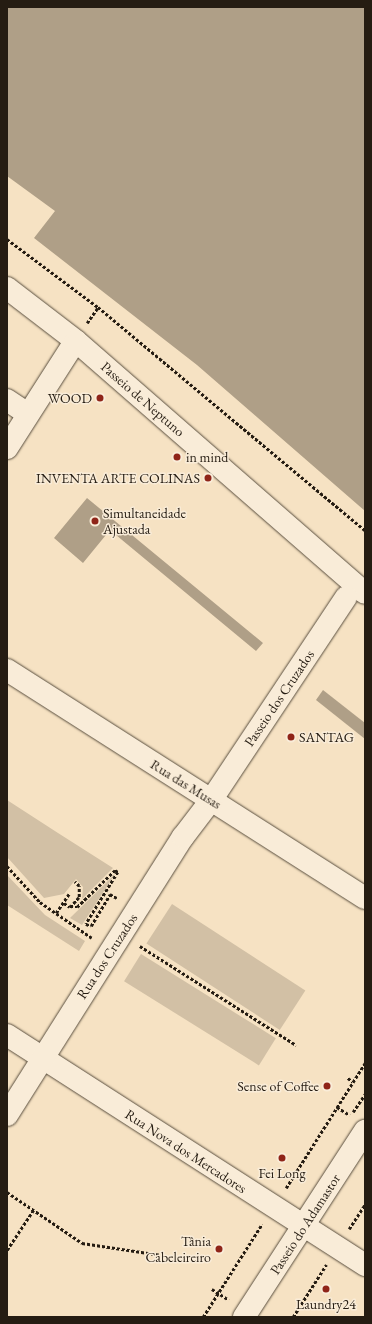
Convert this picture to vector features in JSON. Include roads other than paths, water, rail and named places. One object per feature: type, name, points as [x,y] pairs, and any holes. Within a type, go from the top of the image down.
[{"type":"street","name":"Passeio de Neptuno","points":[[7,288],[76,341],[356,595]]},
{"type":"street","points":[[7,448],[71,348]]},
{"type":"street","points":[[7,400],[28,414]]},
{"type":"street","name":"Passeio dos Cruzados","points":[[212,800],[356,595]]},
{"type":"street","name":"Rua das Musas","points":[[7,670],[365,898]]},
{"type":"street","name":"Rua dos Cruzados","points":[[7,1115],[44,1059],[65,1020],[155,880],[212,800]]},
{"type":"street","name":"Rua Nova dos Mercadores","points":[[7,1035],[359,1261]]},
{"type":"street","name":"Passeio do Adamastor","points":[[244,1317],[365,1132]]},
{"type":"place","name":"WOOD","points":[[100,398]]},
{"type":"place","name":"in mind","points":[[177,457]]},
{"type":"place","name":"INVENTA ARTE COLINAS","points":[[208,478]]},
{"type":"place","name":"Simultaneidade Ajustada","points":[[95,521]]},
{"type":"place","name":"SANTAG","points":[[291,737]]},
{"type":"place","name":"Sense of Coffee","points":[[327,1086]]},
{"type":"place","name":"Fei Long","points":[[282,1158]]},
{"type":"place","name":"Tânia Cabeleireiro","points":[[219,1249]]},
{"type":"place","name":"Laundry24","points":[[326,1289]]}]
